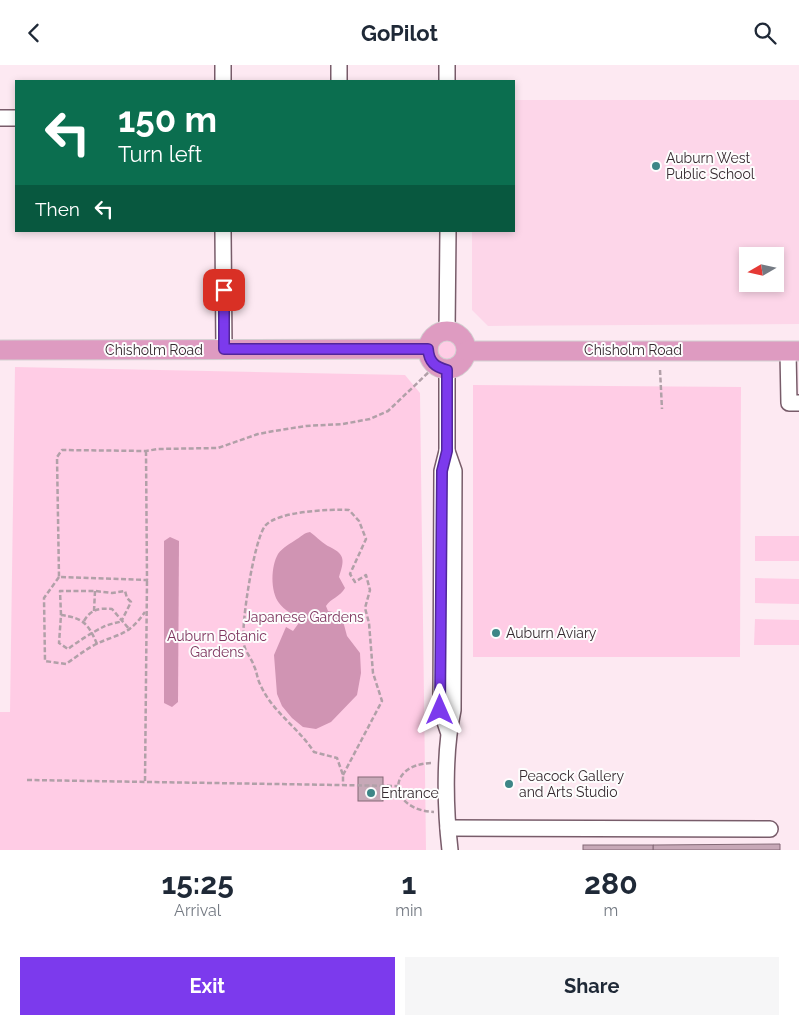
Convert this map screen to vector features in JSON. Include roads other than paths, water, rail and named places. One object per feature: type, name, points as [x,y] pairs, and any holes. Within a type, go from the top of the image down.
[{"type":"main road","points":[[447,331],[459,335],[466,345],[467,351],[463,362],[453,369],[436,361],[429,344],[436,334],[447,331]]},
{"type":"main road","name":"Chisholm Road","points":[[0,350],[224,349],[436,361]]},
{"type":"main road","name":"Chisholm Road","points":[[467,351],[793,351]]},
{"type":"street","points":[[223,65],[223,80]]},
{"type":"street","points":[[339,65],[339,80]]},
{"type":"street","points":[[447,65],[447,80]]},
{"type":"street","points":[[0,118],[15,118]]},
{"type":"street","points":[[223,232],[224,349]]},
{"type":"street","points":[[447,331],[448,232]]},
{"type":"street","points":[[793,351],[789,403],[799,403]]},
{"type":"street","points":[[436,361],[447,451],[442,471],[440,710],[448,733],[448,828],[450,850]]},
{"type":"street","points":[[448,828],[770,829]]},
{"type":"place","name":"Auburn West Public School","points":[[656,166]]},
{"type":"place","name":"Auburn Aviary","points":[[496,633]]},
{"type":"place","name":"Peacock Gallery and Arts Studio","points":[[509,784]]},
{"type":"place","name":"Entrance","points":[[371,793]]},
{"type":"park label","name":"Japanese Gardens","points":[[304,617]]},
{"type":"park label","name":"Auburn Botanic Gardens","points":[[217,644]]}]
